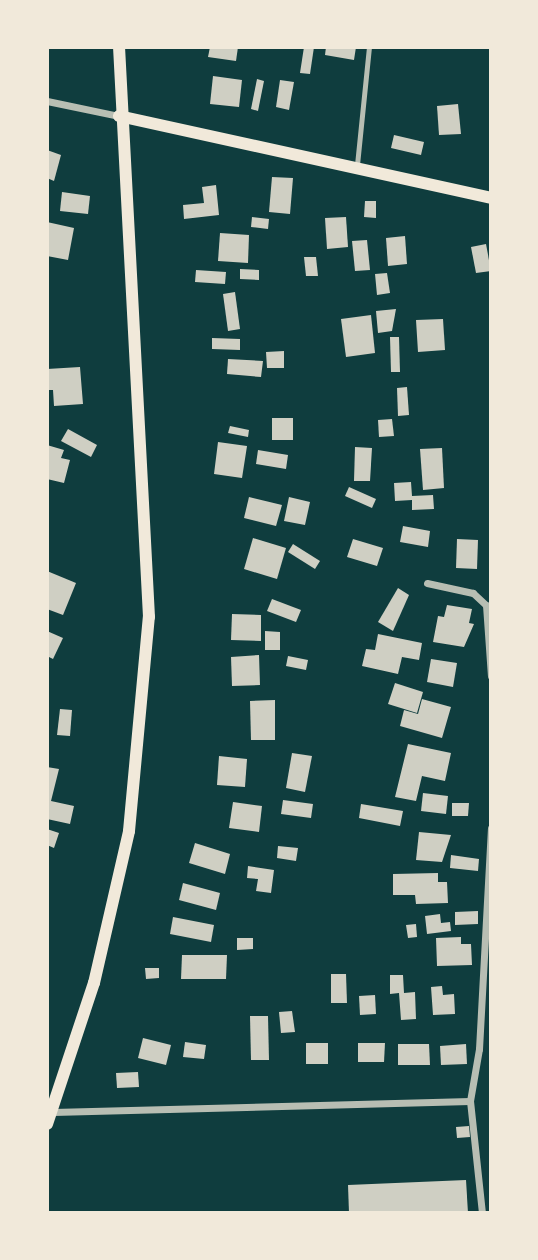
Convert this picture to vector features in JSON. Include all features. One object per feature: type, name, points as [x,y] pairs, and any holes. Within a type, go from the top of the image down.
[{"type":"main road","points":[[47,1124],[94,983],[129,831],[149,617],[119,116],[119,47]]},
{"type":"main road","points":[[119,116],[357,165],[491,198]]},
{"type":"street","points":[[47,101],[119,116]]},
{"type":"street","points":[[428,583],[473,593],[485,605],[491,676]]},
{"type":"street","points":[[482,1213],[470,1101],[479,1049],[491,828]]},
{"type":"street","points":[[53,1112],[470,1101]]},
{"type":"lane","points":[[357,165],[369,47]]},
{"type":"building","points":[[210,47],[238,47],[236,61],[208,57]]},
{"type":"building","points":[[304,47],[314,47],[310,74],[300,73]]},
{"type":"building","points":[[326,47],[356,47],[354,60],[325,55]]},
{"type":"building","points":[[213,76],[242,80],[239,107],[210,104]]},
{"type":"building","points":[[257,79],[264,81],[258,111],[251,109]]},
{"type":"building","points":[[280,80],[294,82],[289,110],[276,107]]},
{"type":"building","points":[[458,104],[461,134],[439,135],[437,106]]},
{"type":"building","points":[[394,135],[424,142],[421,155],[391,148]]},
{"type":"building","points":[[47,150],[61,155],[54,181],[47,178]]},
{"type":"building","points":[[272,177],[293,178],[290,214],[269,212]]},
{"type":"building","points":[[216,185],[219,215],[184,219],[183,205],[204,203],[202,187]]},
{"type":"building","points":[[62,192],[90,196],[88,214],[60,211]]},
{"type":"building","points":[[365,201],[376,201],[376,218],[364,217]]},
{"type":"building","points":[[252,217],[269,219],[268,229],[251,227]]},
{"type":"building","points":[[346,217],[348,247],[327,249],[325,218]]},
{"type":"building","points":[[47,222],[74,228],[68,260],[47,256]]},
{"type":"building","points":[[220,233],[249,235],[248,263],[218,261]]},
{"type":"building","points":[[405,236],[407,264],[388,266],[386,238]]},
{"type":"building","points":[[367,240],[370,270],[355,271],[352,241]]},
{"type":"building","points":[[486,244],[491,271],[476,273],[471,247]]},
{"type":"building","points":[[304,257],[316,257],[318,276],[306,276]]},
{"type":"building","points":[[240,269],[259,270],[259,280],[240,279]]},
{"type":"building","points":[[196,270],[226,272],[225,284],[195,282]]},
{"type":"building","points":[[387,273],[390,293],[377,295],[375,274]]},
{"type":"building","points":[[235,292],[240,329],[228,331],[223,294]]},
{"type":"building","points":[[396,309],[392,331],[378,333],[376,311]]},
{"type":"building","points":[[371,315],[375,353],[346,357],[341,319]]},
{"type":"building","points":[[443,319],[445,350],[418,352],[416,320]]},
{"type":"building","points":[[390,337],[399,337],[400,372],[391,372]]},
{"type":"building","points":[[212,338],[240,339],[240,350],[212,349]]},
{"type":"building","points":[[284,351],[284,368],[267,368],[266,352]]},
{"type":"building","points":[[228,359],[263,361],[261,377],[227,374]]},
{"type":"building","points":[[80,367],[83,404],[54,406],[53,390],[47,390],[47,369]]},
{"type":"building","points":[[407,387],[409,415],[398,416],[397,388]]},
{"type":"building","points":[[272,418],[293,418],[293,440],[272,440]]},
{"type":"building","points":[[392,419],[394,436],[379,437],[378,420]]},
{"type":"building","points":[[230,426],[249,430],[248,437],[228,433]]},
{"type":"building","points":[[68,429],[97,445],[91,457],[61,441]]},
{"type":"building","points":[[218,442],[247,446],[242,478],[214,474]]},
{"type":"building","points":[[47,445],[64,450],[61,458],[70,460],[64,483],[47,479]]},
{"type":"building","points":[[355,447],[372,448],[370,481],[354,481]]},
{"type":"building","points":[[442,448],[444,488],[423,490],[420,449]]},
{"type":"building","points":[[258,450],[288,455],[286,469],[256,464]]},
{"type":"building","points":[[411,482],[412,496],[433,495],[434,509],[412,510],[412,500],[395,501],[394,483]]},
{"type":"building","points":[[349,487],[376,499],[372,508],[345,496]]},
{"type":"building","points":[[249,497],[282,505],[276,526],[244,518]]},
{"type":"building","points":[[289,497],[310,502],[305,525],[284,521]]},
{"type":"building","points":[[403,526],[430,531],[428,547],[400,542]]},
{"type":"building","points":[[253,538],[286,548],[277,579],[244,569]]},
{"type":"building","points":[[353,539],[383,548],[377,566],[347,557]]},
{"type":"building","points":[[457,539],[478,540],[477,569],[456,568]]},
{"type":"building","points":[[293,544],[320,561],[315,569],[288,552]]},
{"type":"building","points":[[47,571],[76,583],[63,615],[47,609]]},
{"type":"building","points":[[398,588],[409,595],[393,631],[378,622]]},
{"type":"building","points":[[272,599],[301,610],[296,622],[267,611]]},
{"type":"building","points":[[447,605],[472,609],[469,623],[474,624],[464,647],[433,642],[438,616],[444,617]]},
{"type":"building","points":[[232,614],[261,615],[261,641],[231,640]]},
{"type":"building","points":[[47,631],[63,638],[53,659],[47,656]]},
{"type":"building","points":[[265,631],[280,632],[280,650],[265,650]]},
{"type":"building","points":[[378,634],[422,643],[419,660],[402,657],[398,674],[362,666],[366,649],[375,650]]},
{"type":"building","points":[[259,655],[260,685],[232,686],[231,657]]},
{"type":"building","points":[[288,656],[308,660],[306,670],[286,666]]},
{"type":"building","points":[[431,659],[457,663],[453,687],[427,682]]},
{"type":"building","points":[[395,683],[423,692],[417,713],[388,704]]},
{"type":"building","points":[[422,699],[451,707],[442,738],[400,726],[404,710],[418,714]]},
{"type":"building","points":[[275,700],[275,740],[251,740],[250,701]]},
{"type":"building","points":[[60,709],[72,710],[70,736],[57,735]]},
{"type":"building","points":[[408,744],[451,753],[445,781],[422,776],[416,801],[395,797]]},
{"type":"building","points":[[292,753],[312,756],[305,792],[286,788]]},
{"type":"building","points":[[219,756],[247,759],[245,787],[217,785]]},
{"type":"building","points":[[47,767],[59,769],[51,801],[74,806],[70,824],[47,819]]},
{"type":"building","points":[[423,793],[448,796],[446,814],[421,811]]},
{"type":"building","points":[[283,800],[313,804],[311,818],[281,814]]},
{"type":"building","points":[[233,802],[262,806],[259,832],[229,828]]},
{"type":"building","points":[[452,803],[469,803],[468,816],[452,816]]},
{"type":"building","points":[[361,804],[403,811],[400,826],[359,818]]},
{"type":"building","points":[[47,829],[59,833],[54,848],[47,845]]},
{"type":"building","points":[[419,832],[451,835],[442,862],[416,860]]},
{"type":"building","points":[[195,843],[230,854],[225,874],[189,863]]},
{"type":"building","points":[[278,846],[298,848],[296,861],[277,858]]},
{"type":"building","points":[[451,855],[479,859],[478,871],[450,868]]},
{"type":"building","points":[[248,866],[274,870],[271,893],[256,891],[258,879],[247,878]]},
{"type":"building","points":[[438,873],[438,882],[447,882],[448,903],[416,904],[415,895],[393,895],[393,874]]},
{"type":"building","points":[[183,883],[220,893],[216,910],[179,900]]},
{"type":"building","points":[[478,911],[478,924],[455,925],[455,912]]},
{"type":"building","points":[[440,914],[441,923],[450,922],[451,931],[427,934],[425,916]]},
{"type":"building","points":[[173,917],[214,925],[211,942],[170,934]]},
{"type":"building","points":[[416,924],[417,937],[408,938],[406,925]]},
{"type":"building","points":[[461,937],[461,944],[471,944],[472,965],[437,966],[436,938]]},
{"type":"building","points":[[237,938],[253,938],[253,949],[237,950]]},
{"type":"building","points":[[182,955],[227,955],[226,979],[181,979]]},
{"type":"building","points":[[145,968],[159,968],[159,978],[146,979]]},
{"type":"building","points":[[331,974],[346,974],[347,1003],[331,1003]]},
{"type":"building","points":[[390,975],[403,975],[404,993],[415,992],[416,1019],[401,1020],[399,993],[390,994]]},
{"type":"building","points":[[442,986],[443,995],[454,994],[455,1014],[433,1015],[431,987]]},
{"type":"building","points":[[375,995],[376,1014],[360,1015],[359,996]]},
{"type":"building","points":[[292,1011],[295,1032],[281,1033],[279,1012]]},
{"type":"building","points":[[250,1016],[268,1016],[269,1060],[251,1060]]},
{"type":"building","points":[[143,1038],[171,1045],[166,1065],[138,1058]]},
{"type":"building","points":[[185,1042],[206,1045],[204,1059],[183,1057]]},
{"type":"building","points":[[306,1043],[328,1043],[328,1064],[306,1064]]},
{"type":"building","points":[[358,1043],[385,1043],[384,1062],[358,1062]]},
{"type":"building","points":[[398,1044],[429,1044],[430,1065],[398,1065]]},
{"type":"building","points":[[466,1044],[467,1064],[441,1065],[440,1046]]},
{"type":"building","points":[[138,1072],[139,1087],[117,1088],[116,1073]]},
{"type":"building","points":[[469,1126],[470,1137],[457,1138],[456,1127]]},
{"type":"building","points":[[466,1180],[468,1213],[349,1213],[348,1185]]}]
